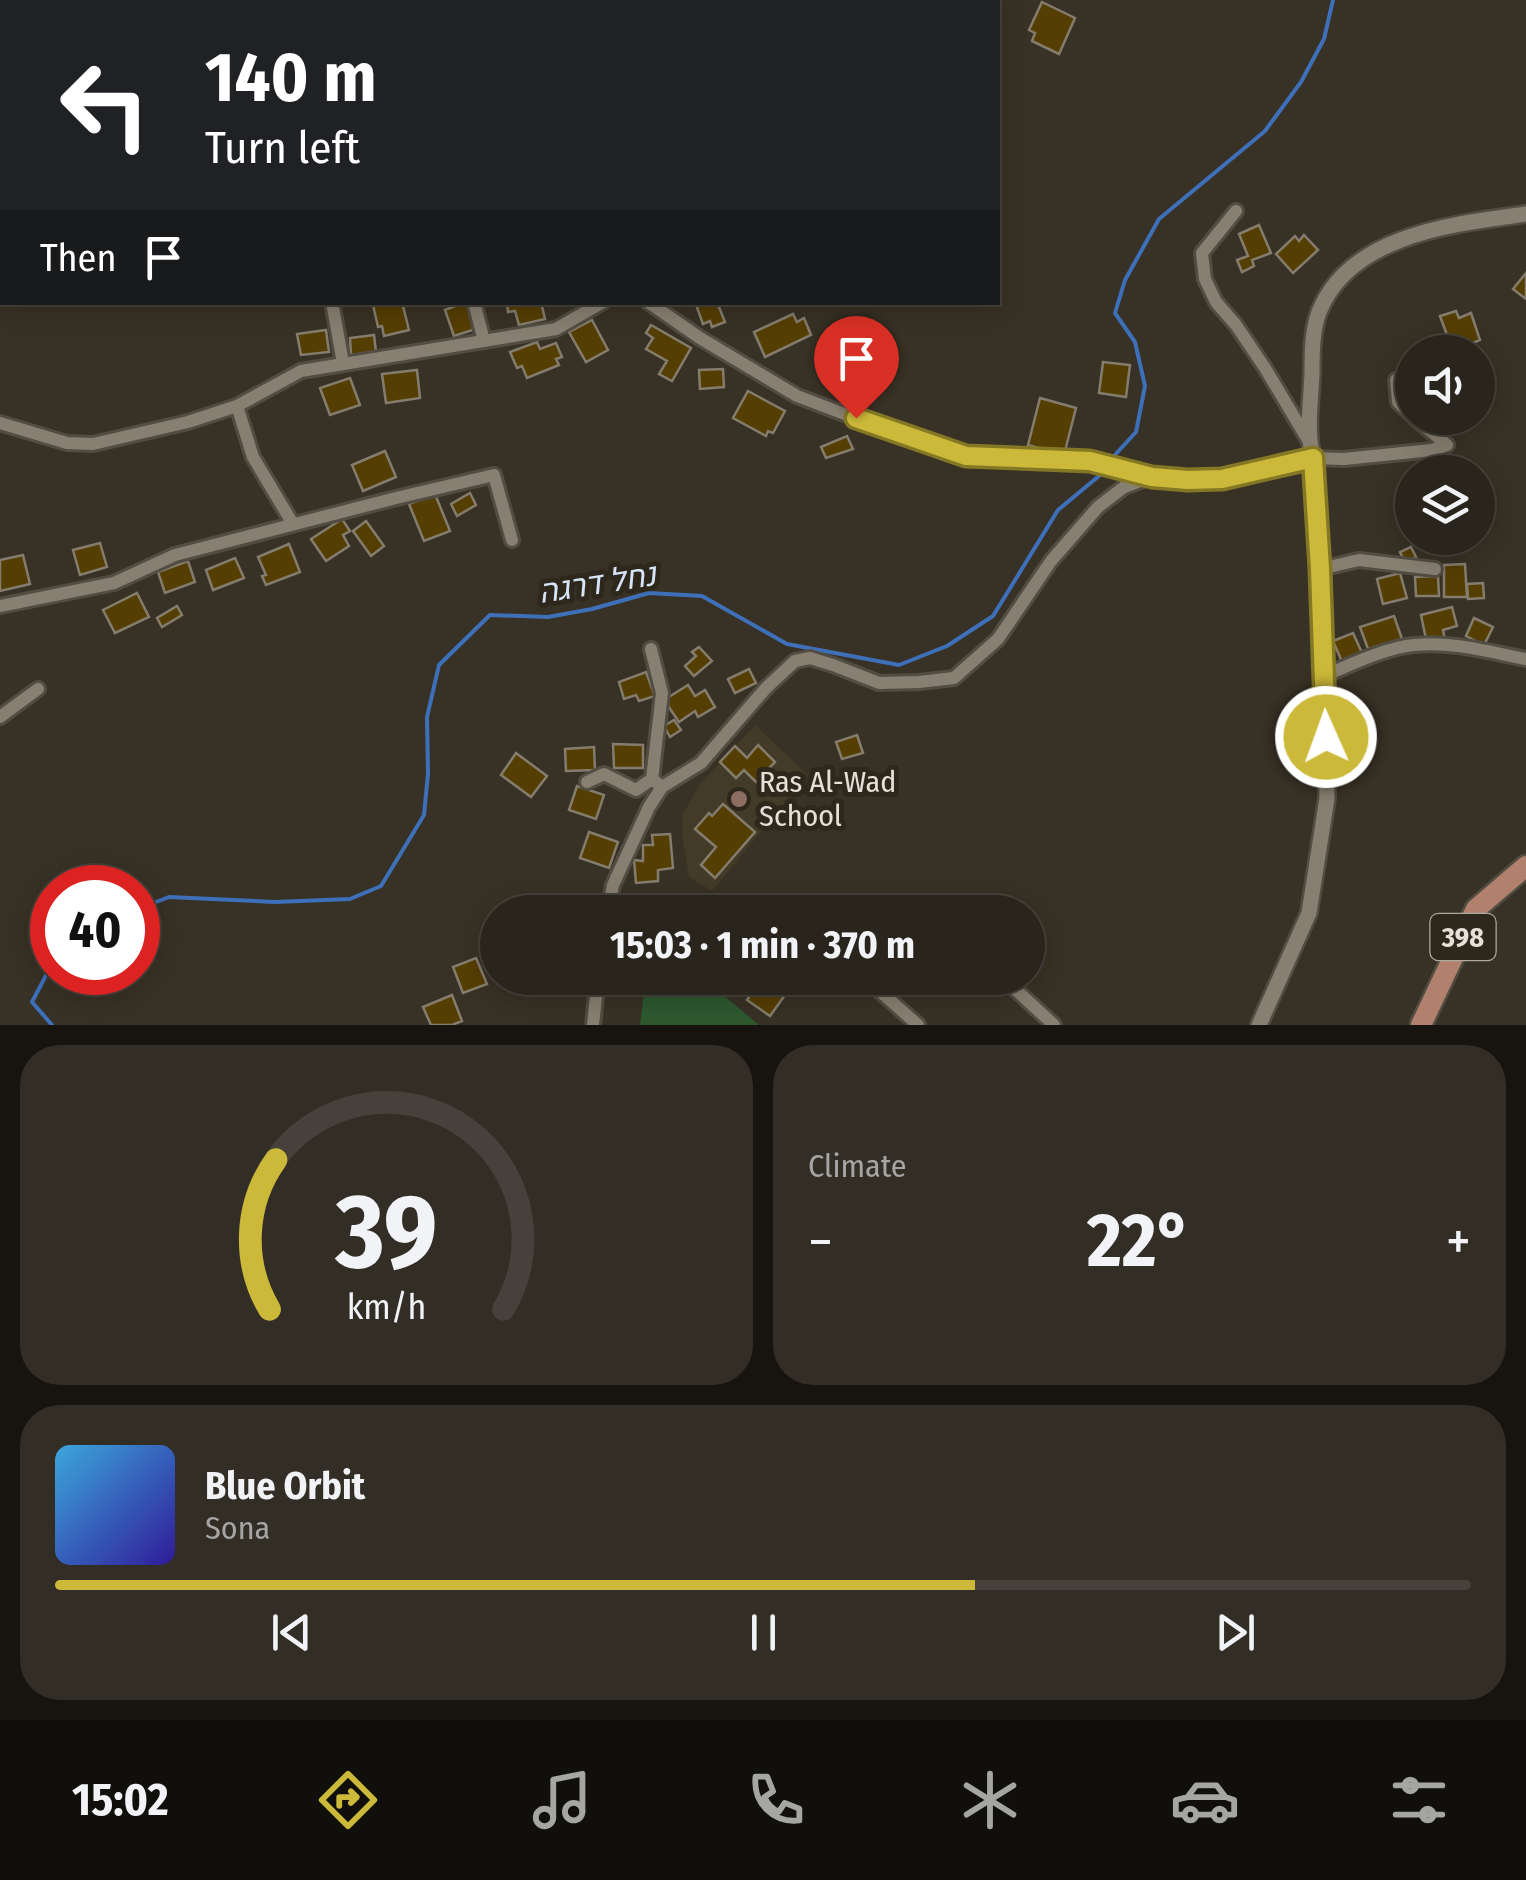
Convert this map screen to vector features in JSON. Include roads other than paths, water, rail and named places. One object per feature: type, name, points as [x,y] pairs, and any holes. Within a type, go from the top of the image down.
[{"type":"main road","name":"398","points":[[1421,1025],[1476,909],[1526,866]]},
{"type":"street","points":[[1236,212],[1202,252],[1205,279],[1216,302],[1265,368],[1308,440],[1313,458],[1328,798],[1310,914],[1259,1025]]},
{"type":"street","points":[[1308,440],[1313,341],[1320,311],[1350,270],[1396,240],[1526,214]]},
{"type":"street","points":[[333,305],[343,363]]},
{"type":"street","points":[[475,305],[484,340]]},
{"type":"street","points":[[0,423],[68,442],[93,444],[237,406],[301,370],[556,329],[598,305]]},
{"type":"street","points":[[652,305],[796,396],[966,456],[1090,461],[1152,477],[1222,479],[1313,458],[1344,459],[1447,445],[1436,435]]},
{"type":"street","points":[[237,406],[253,457],[293,524]]},
{"type":"street","points":[[0,606],[114,583],[175,555],[494,475],[512,540]]},
{"type":"street","points":[[588,782],[604,774],[636,790],[701,763],[766,688],[795,661],[810,658],[879,683],[954,678],[998,639],[1051,561],[1098,507],[1124,487],[1152,477]]},
{"type":"street","points":[[1320,569],[1359,560],[1435,569]]},
{"type":"street","points":[[1324,676],[1411,644],[1452,644],[1526,659]]},
{"type":"street","points":[[611,895],[657,783],[662,693],[651,649]]},
{"type":"street","points":[[0,717],[38,689]]},
{"type":"street","points":[[593,1025],[596,995]]},
{"type":"street","points":[[884,995],[918,1025]]},
{"type":"street","points":[[1022,995],[1054,1025]]},
{"type":"waterway","name":"נחל דרגה","points":[[1114,456],[1136,432],[1145,386],[1135,342],[1115,313],[1125,280],[1159,219],[1265,131],[1301,82],[1324,39],[1333,0]]},
{"type":"waterway","name":"נחל דרגה","points":[[160,900],[169,897],[275,902],[350,899],[381,886],[424,815],[427,717],[439,665],[490,615],[548,617],[649,593],[702,596],[787,644],[899,665],[947,646],[993,616],[1058,510],[1105,471]]},
{"type":"waterway","name":"נחל דרגה","points":[[36,995],[32,1002],[52,1025]]},
{"type":"place","name":"Ras Al-Wad School","points":[[739,799]]}]
